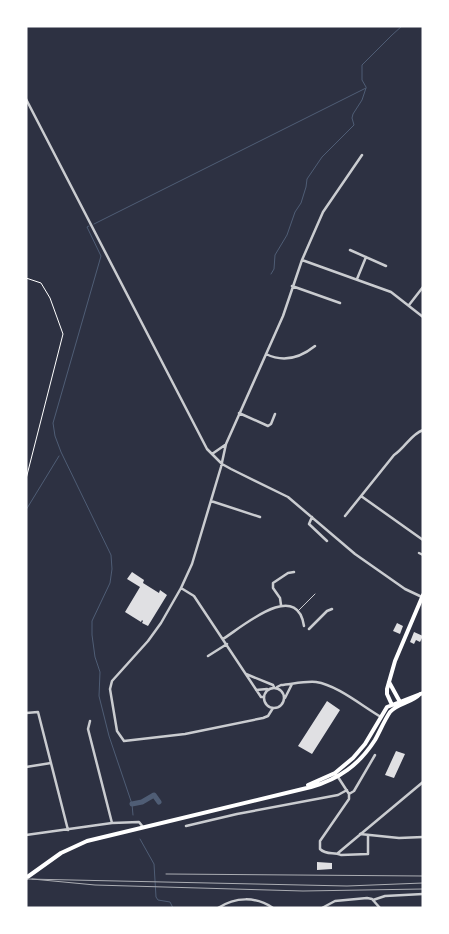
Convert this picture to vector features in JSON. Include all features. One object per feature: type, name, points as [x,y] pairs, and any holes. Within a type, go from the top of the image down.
[{"type":"main road","points":[[393,706],[387,694],[389,682],[396,659],[422,596]]},
{"type":"main road","points":[[389,682],[400,703]]},
{"type":"main road","points":[[297,790],[318,781],[348,764],[360,750],[387,707],[422,695]]},
{"type":"main road","points":[[26,878],[61,853],[80,844],[311,787],[338,777],[352,768],[367,752],[393,706]]},
{"type":"street","points":[[26,99],[202,441],[212,454],[222,464],[280,492],[312,516],[355,554],[405,589],[422,596]]},
{"type":"street","points":[[292,684],[282,705],[274,708],[268,716],[192,733],[124,741],[118,731],[110,690],[112,682],[161,623],[181,588],[192,564],[222,464],[226,444],[283,316],[302,260],[323,212],[362,155]]},
{"type":"street","points":[[350,250],[386,266]]},
{"type":"street","points":[[357,279],[366,257]]},
{"type":"street","points":[[302,260],[391,292],[423,317]]},
{"type":"street","points":[[292,286],[340,303]]},
{"type":"street","points":[[409,305],[423,287]]},
{"type":"street","points":[[266,354],[280,359],[296,358],[315,346]]},
{"type":"street","points":[[239,413],[268,426],[271,424],[275,414]]},
{"type":"street","points":[[345,516],[394,455],[400,452],[417,432],[423,430]]},
{"type":"street","points":[[212,454],[226,444]]},
{"type":"street","points":[[361,496],[423,540]]},
{"type":"street","points":[[211,501],[260,517]]},
{"type":"street","points":[[312,516],[309,524],[327,541]]},
{"type":"street","points":[[418,553],[423,556]]},
{"type":"street","points":[[282,604],[272,588],[273,583],[288,573],[294,572]]},
{"type":"street","points":[[181,588],[194,596],[256,690],[261,697],[264,697],[268,706],[274,708]]},
{"type":"street","points":[[223,639],[271,608],[282,604],[298,611],[304,626]]},
{"type":"street","points":[[309,629],[327,611],[332,609]]},
{"type":"street","points":[[208,656],[227,644]]},
{"type":"street","points":[[246,674],[282,690],[285,699]]},
{"type":"street","points":[[256,690],[281,685],[321,683],[386,719]]},
{"type":"street","points":[[264,697],[268,689]]},
{"type":"street","points":[[26,713],[38,712],[68,830]]},
{"type":"street","points":[[90,721],[88,729],[112,823]]},
{"type":"street","points":[[349,794],[354,791],[375,755]]},
{"type":"street","points":[[26,767],[51,763]]},
{"type":"street","points":[[335,772],[349,794],[348,803],[320,841],[320,849],[327,854],[368,854],[368,835]]},
{"type":"street","points":[[338,853],[423,782]]},
{"type":"street","points":[[186,826],[237,814],[338,795],[346,790]]},
{"type":"street","points":[[26,835],[112,823],[139,822],[143,827]]},
{"type":"street","points":[[360,834],[399,838],[423,837]]},
{"type":"street","points":[[373,900],[385,896],[423,894]]},
{"type":"street","points":[[322,908],[330,902],[338,900],[367,898],[373,900],[380,908]]},
{"type":"street","points":[[218,908],[231,901],[240,900],[258,901],[273,908]]},
{"type":"street","points":[[371,908],[376,904]]},
{"type":"lane","points":[[298,611],[315,594]]},
{"type":"path","points":[[26,278],[41,283],[50,298],[64,334],[26,478]]},
{"type":"building","points":[[132,572],[144,580],[143,583],[159,593],[160,590],[167,595],[148,626],[142,623],[142,620],[141,622],[125,612],[140,587],[127,579]]},
{"type":"building","points":[[397,623],[403,626],[400,634],[393,631]]},
{"type":"building","points":[[414,632],[423,636],[420,642],[416,640],[414,644],[410,642]]},
{"type":"building","points":[[327,701],[340,710],[312,754],[298,746]]},
{"type":"building","points":[[396,751],[405,754],[394,778],[385,775]]},
{"type":"building","points":[[317,862],[332,863],[332,869],[317,870]]},
{"type":"waterway","points":[[366,87],[362,80],[362,65],[402,26]]},
{"type":"waterway","points":[[94,224],[366,88]]},
{"type":"waterway","points":[[271,274],[274,269],[275,255],[287,235],[295,212],[301,203],[307,179],[322,157],[354,125],[353,114],[362,100],[366,88]]},
{"type":"waterway","points":[[89,226],[87,227],[101,256],[53,423],[55,436],[61,452],[111,555],[110,583],[92,621],[92,635],[95,657],[100,672],[99,696],[109,736],[132,804],[133,815]]},
{"type":"waterway","points":[[26,510],[59,456]]},
{"type":"waterway","points":[[132,804],[142,802],[154,795],[159,802]]},
{"type":"waterway","points":[[140,839],[154,864],[156,897],[158,900],[170,902],[173,908]]},
{"type":"tram line","points":[[32,879],[95,885],[303,891],[423,889]]},
{"type":"railway","points":[[166,874],[423,876]]},
{"type":"railway","points":[[26,879],[347,886],[423,883]]}]
